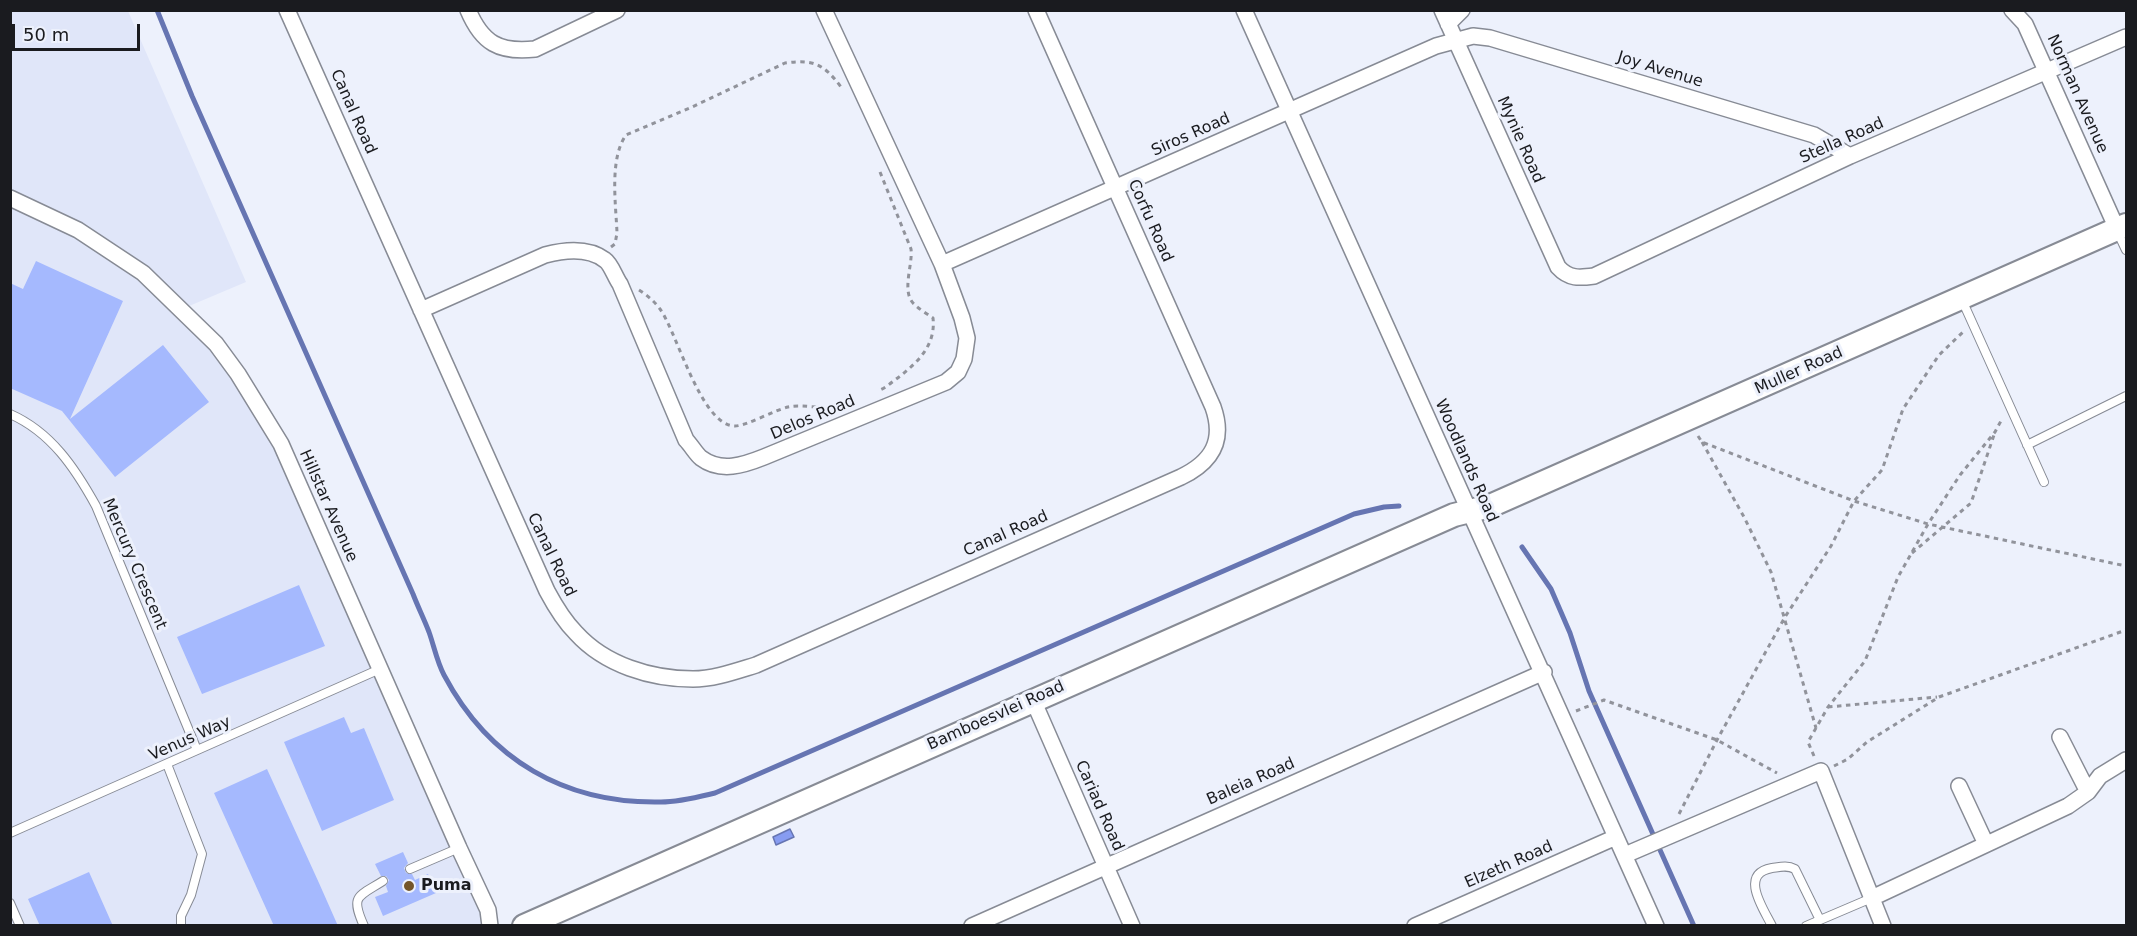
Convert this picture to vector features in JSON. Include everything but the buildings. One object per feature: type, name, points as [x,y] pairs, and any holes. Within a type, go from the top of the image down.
[{"type":"street","name":"Canal Road","points":[[287,10],[539,576],[558,610],[576,634],[598,652],[620,665],[661,677],[695,680],[725,675],[756,665],[1198,469],[1213,449]]},
{"type":"street","points":[[468,10],[476,30],[489,41],[503,48],[520,51],[535,49],[617,10]]},
{"type":"street","name":"Delos Road","points":[[597,256],[606,260],[620,284],[686,440],[701,458],[723,466],[741,466],[757,460],[946,382],[958,372],[964,359],[967,338],[962,318],[942,264],[824,10]]},
{"type":"street","name":"Corfu Road","points":[[1036,10],[1213,407],[1219,429],[1213,449]]},
{"type":"street","name":"Woodlands Road","points":[[1244,10],[1469,511],[1544,672],[1656,926]]},
{"type":"street","points":[[1445,17],[1462,10]]},
{"type":"street","name":"Norman Avenue","points":[[2012,10],[2025,24],[2122,227]]},
{"type":"street","name":"Mynie Road","points":[[1445,17],[1558,267],[1574,278]]},
{"type":"street","name":"Joy Avenue","points":[[1455,40],[1473,36],[1490,38],[1814,135],[1850,156]]},
{"type":"street","name":"Stella Road","points":[[1574,278],[1594,276],[1850,156],[2127,37]]},
{"type":"street","name":"Siros Road","points":[[942,264],[1436,46],[1455,40]]},
{"type":"street","name":"Hillstar Avenue","points":[[10,198],[78,231],[135,267],[216,344],[260,407],[281,444],[488,910],[490,926]]},
{"type":"street","name":"Muller Road","points":[[1469,511],[1490,506],[2122,227]]},
{"type":"street","points":[[421,310],[545,255],[562,250],[597,256]]},
{"type":"street","name":"Bamboesvlei Road","points":[[524,926],[1454,515],[1469,511]]},
{"type":"street","name":"Baleia Road","points":[[972,926],[1544,672]]},
{"type":"street","name":"Cariad Road","points":[[1033,700],[1132,926]]},
{"type":"street","points":[[2060,737],[2088,792]]},
{"type":"street","points":[[1874,897],[2068,806],[2088,792],[2100,776],[2127,760]]},
{"type":"street","points":[[1625,855],[1821,771],[1874,897],[1883,926]]},
{"type":"street","points":[[1959,786],[1986,844]]},
{"type":"street","name":"Elzeth Road","points":[[1415,926],[1617,837]]},
{"type":"lane","points":[[2122,227],[2127,250]]},
{"type":"lane","points":[[1961,299],[2044,482]]},
{"type":"lane","points":[[2027,445],[2127,396]]},
{"type":"lane","name":"Mercury Crescent","points":[[10,414],[36,429],[52,442],[68,459],[81,479],[96,506],[197,750]]},
{"type":"lane","name":"Venus Way","points":[[10,834],[380,669]]},
{"type":"lane","points":[[167,764],[201,854],[191,895],[181,916],[181,926]]},
{"type":"lane","points":[[410,869],[459,848]]},
{"type":"lane","points":[[1772,926],[1754,887],[1755,879],[1758,873],[1786,866],[1795,869],[1820,920]]},
{"type":"lane","points":[[364,926],[356,903],[358,898],[383,881]]},
{"type":"lane","points":[[1806,926],[1874,897]]},
{"type":"lane","points":[[10,903],[20,926]]},
{"type":"path","points":[[597,256],[615,244],[617,233],[616,166],[620,143],[626,135],[785,63],[796,61],[817,63],[830,72],[842,89]]},
{"type":"path","points":[[876,392],[885,388],[918,362],[930,343],[934,327],[933,318],[912,303],[907,293],[912,259],[911,249],[877,165]]},
{"type":"path","points":[[639,289],[660,309],[700,393],[710,410],[724,422],[736,426],[797,405],[821,409],[839,408]]},
{"type":"path","points":[[1667,837],[1785,617],[1831,546],[1854,501],[1882,470],[1903,409],[1939,355],[1972,324]]},
{"type":"path","points":[[1911,554],[1971,503],[1995,432],[2009,405]]},
{"type":"path","points":[[1689,419],[1744,517],[1771,572],[1816,728]]},
{"type":"path","points":[[1821,771],[1808,742],[1828,707],[1865,661],[1898,577],[1928,524],[1960,475],[1995,432]]},
{"type":"path","points":[[1702,442],[1854,501],[1928,524],[2127,566]]},
{"type":"path","points":[[1848,759],[1867,742],[1939,697],[2127,630]]},
{"type":"path","points":[[1828,707],[1939,697]]},
{"type":"path","points":[[1586,707],[1604,700],[1717,740],[1794,783]]},
{"type":"shaded area","points":[[10,11],[128,11],[246,282],[182,309],[261,407],[488,925],[11,925]]},
{"type":"water","points":[[790,829],[794,837],[776,845],[773,837]]},
{"type":"waterway","points":[[157,10],[192,96],[413,594],[444,675],[462,705],[483,731],[507,753],[533,771],[562,785],[593,795],[626,801],[668,802],[715,793],[1354,514],[1399,506]]},
{"type":"waterway","points":[[1522,547],[1551,589],[1570,633],[1589,691],[1694,926]]},
{"type":"place","name":"Puma","points":[[409,886]]}]
